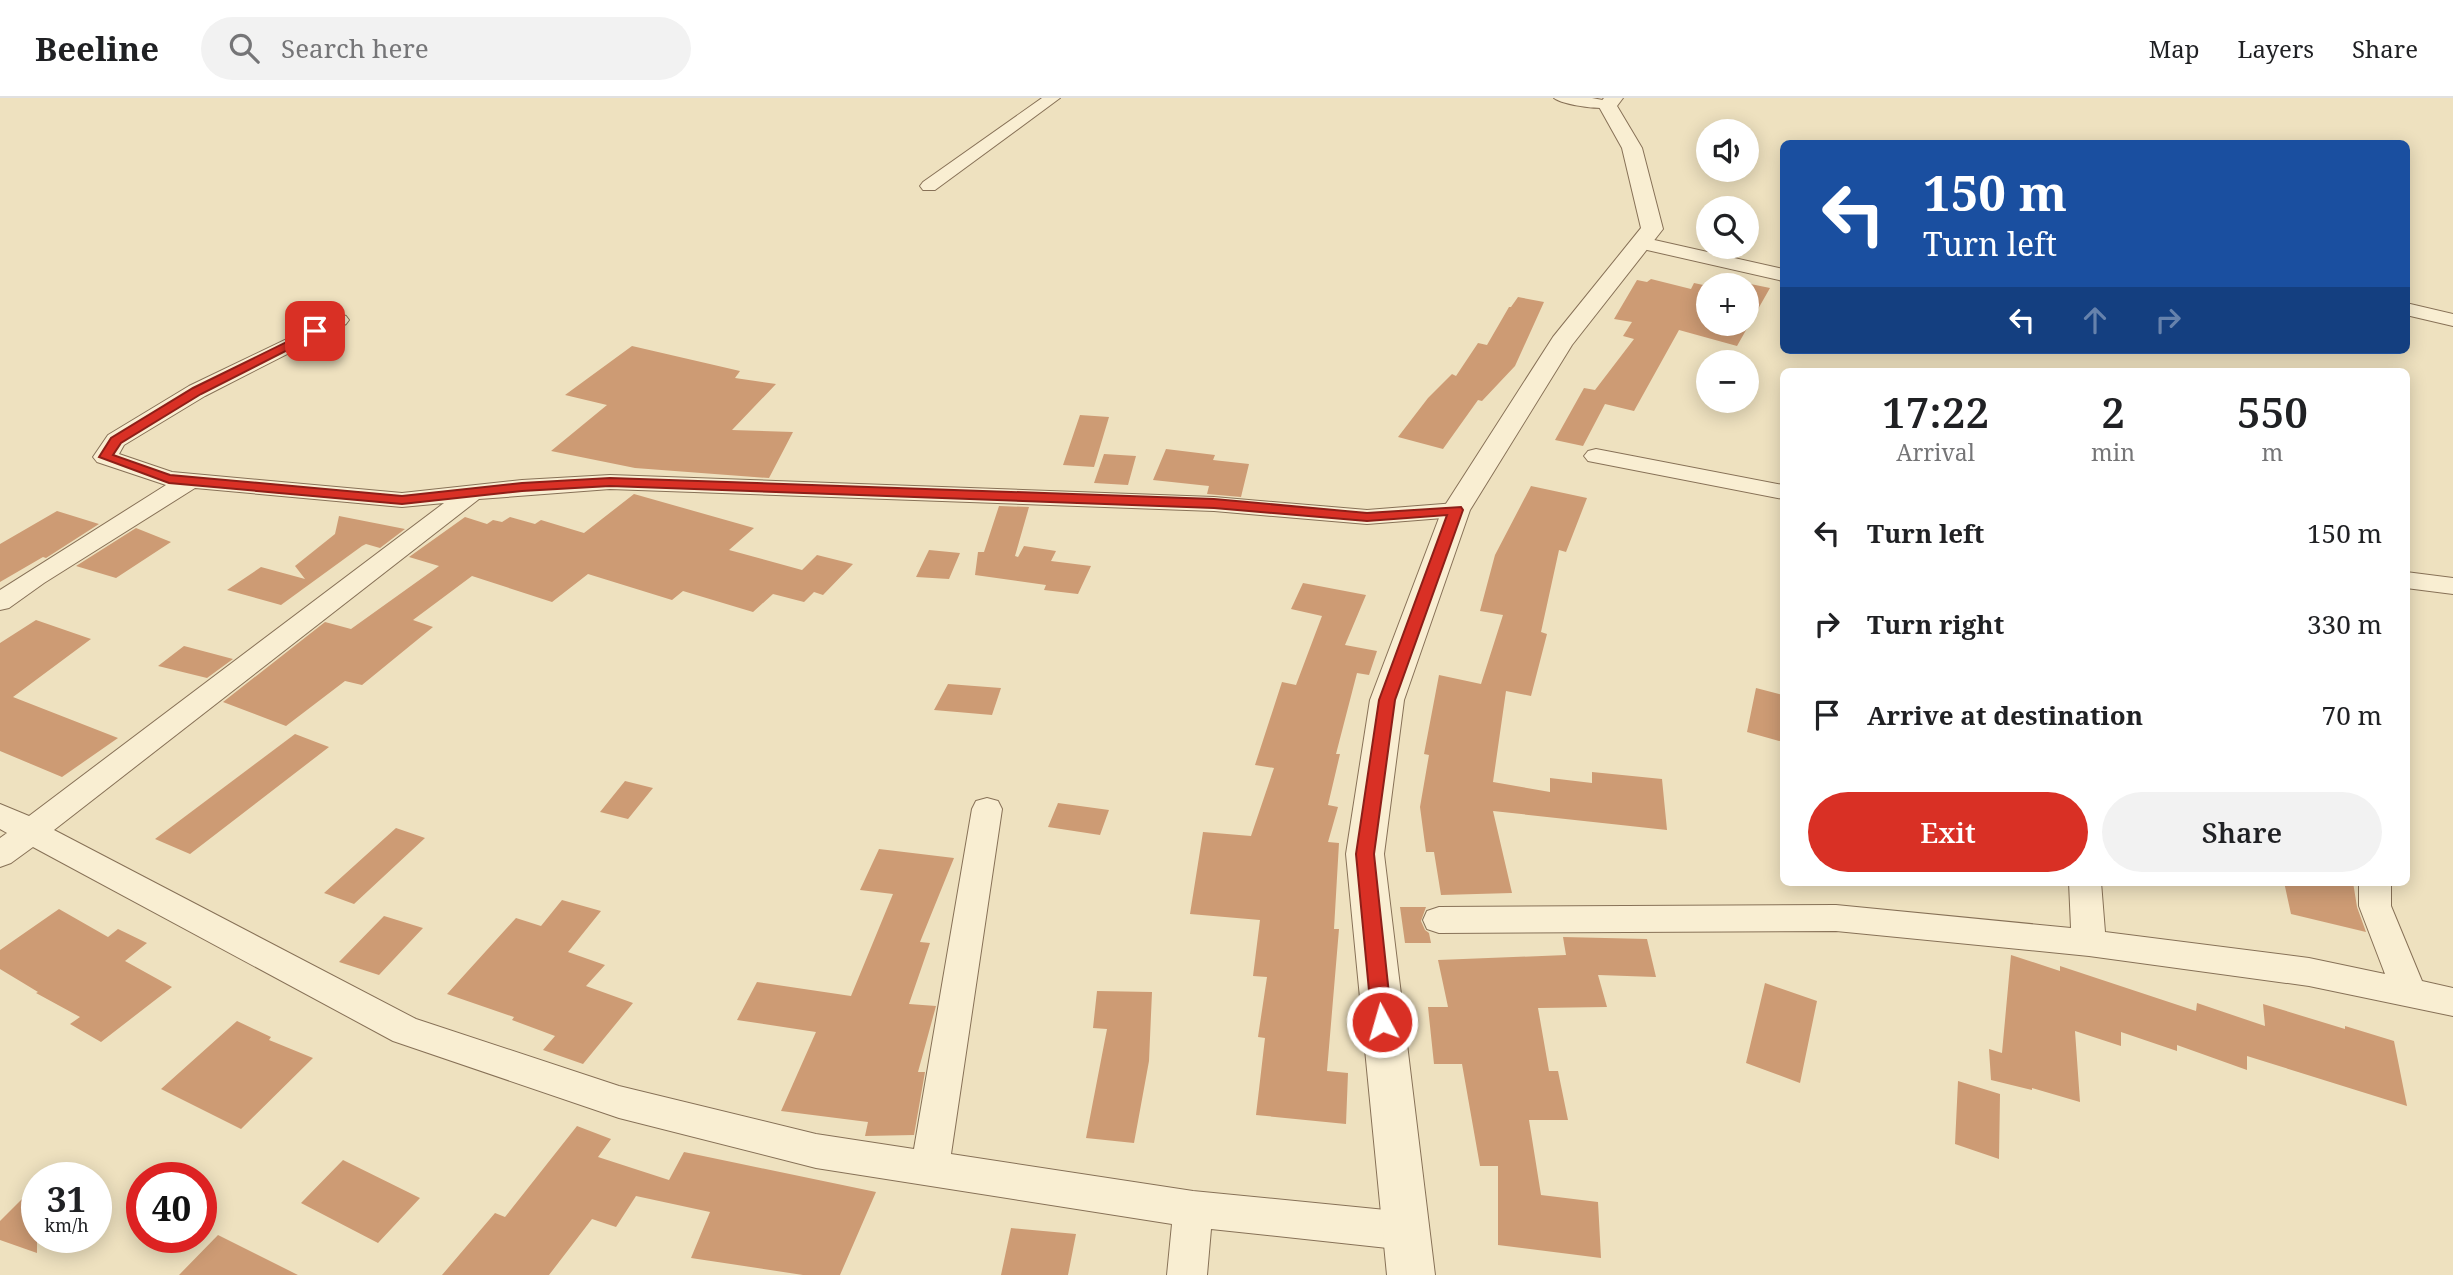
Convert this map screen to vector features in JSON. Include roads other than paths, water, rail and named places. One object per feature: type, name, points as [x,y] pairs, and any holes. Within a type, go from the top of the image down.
[{"type":"street","points":[[929,186],[1052,98]]},
{"type":"street","points":[[1411,1275],[1365,854],[1387,700],[1456,510],[1562,342],[1652,229],[1632,148],[1611,101],[1562,98]]},
{"type":"street","points":[[1641,243],[1780,274]]},
{"type":"street","points":[[2410,310],[2453,320]]},
{"type":"street","points":[[339,320],[197,391],[116,440],[106,457],[169,479],[402,500],[610,482],[1214,503],[1367,517],[1456,510]]},
{"type":"street","points":[[1597,456],[1780,491]]},
{"type":"street","points":[[0,602],[35,577],[113,532],[190,481]]},
{"type":"street","points":[[0,855],[473,492]]},
{"type":"street","points":[[2410,581],[2453,586]]},
{"type":"street","points":[[930,1168],[987,809]]},
{"type":"street","points":[[0,815],[405,1030],[619,1102],[816,1151],[1193,1209],[1406,1231]]},
{"type":"street","points":[[2085,886],[2089,943]]},
{"type":"street","points":[[2375,886],[2375,906],[2410,993]]},
{"type":"street","points":[[1439,920],[1836,918],[2089,943],[2309,972],[2453,1002]]},
{"type":"street","points":[[1186,1275],[1193,1209]]}]
